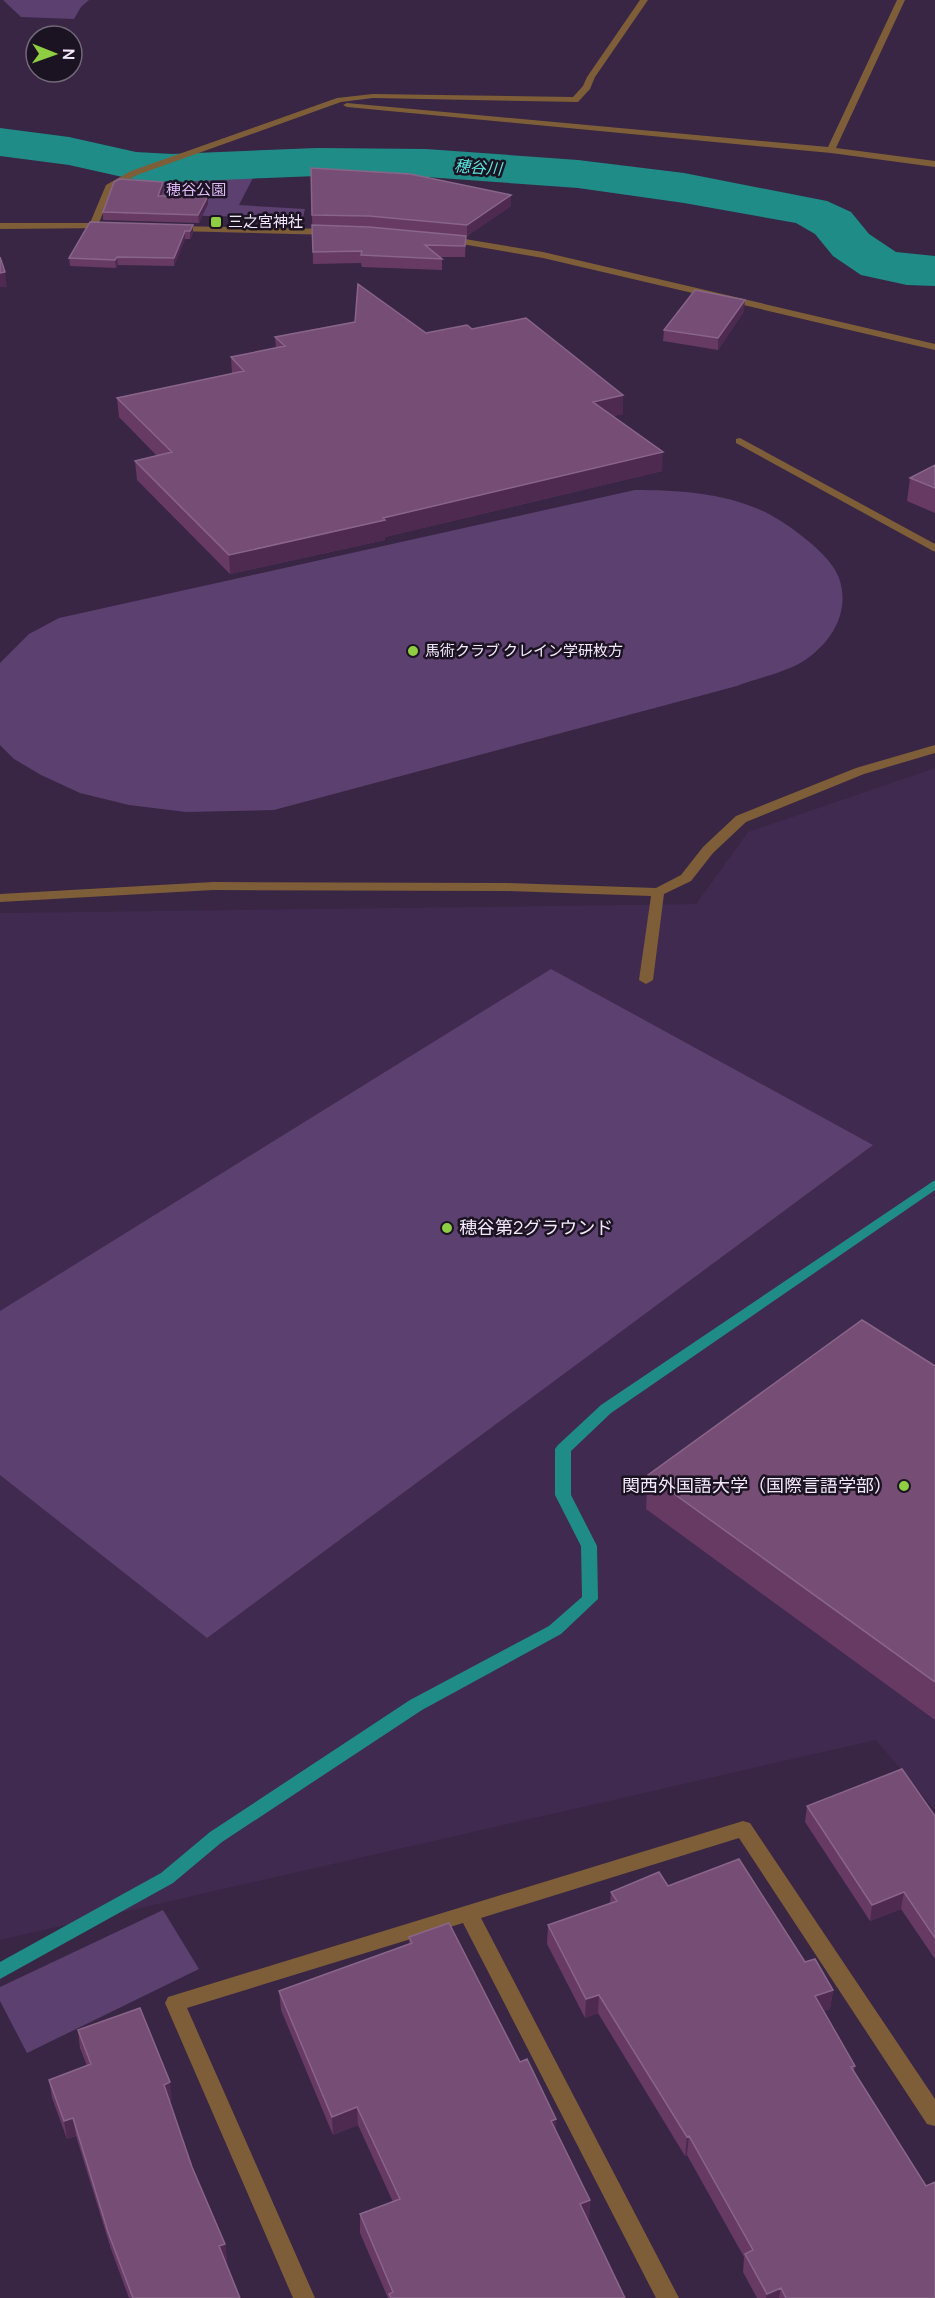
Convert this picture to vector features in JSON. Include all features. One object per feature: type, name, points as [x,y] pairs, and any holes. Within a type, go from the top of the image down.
[{"type":"street","points":[[94,225],[109,187],[134,173],[340,100],[373,96],[575,100],[587,87],[591,77],[644,0]]},
{"type":"street","points":[[831,150],[901,0]]},
{"type":"street","points":[[328,104],[831,150],[935,164]]},
{"type":"street","points":[[0,226],[118,226]]},
{"type":"street","points":[[166,227],[345,232]]},
{"type":"street","points":[[433,238],[494,245],[543,255],[935,347]]},
{"type":"street","points":[[740,441],[935,549]]},
{"type":"street","points":[[0,898],[213,886],[505,887],[658,892],[686,878],[708,850],[741,819],[860,771],[935,749]]},
{"type":"street","points":[[646,980],[658,892]]},
{"type":"street","points":[[304,2298],[175,2003],[743,1829],[935,2117]]},
{"type":"street","points":[[468,1913],[668,2298]]},
{"type":"shaded area","points":[[935,768],[935,1810],[876,1740],[0,1940],[0,913],[696,904],[748,832]]},
{"type":"green space","points":[[3,0],[89,0],[81,7],[74,19],[21,17]]},
{"type":"green space","name":"穂谷公園","points":[[187,164],[258,168],[239,205],[305,209],[303,218],[115,214],[129,184]]},
{"type":"green space","name":"馬術クラブ クレイン学研枚方","points":[[635,490],[684,492],[734,501],[765,512],[796,531],[818,549],[839,578],[842,603],[836,626],[830,636],[812,655],[795,666],[737,686],[274,810],[186,812],[129,805],[80,793],[41,775],[14,759],[0,745],[0,663],[29,634],[59,618]]},
{"type":"green space","name":"穂谷第2グラウンド","points":[[551,969],[873,1145],[207,1638],[0,1475],[0,1311]]},
{"type":"green space","points":[[163,1910],[199,1969],[27,2053],[0,2001],[0,1987]]},
{"type":"building","points":[[311,168],[410,174],[511,195],[467,225],[369,216],[312,215]]},
{"type":"building","points":[[119,179],[163,182],[158,196],[208,196],[198,215],[103,212],[114,182]]},
{"type":"building","points":[[90,222],[193,225],[190,231],[185,231],[174,258],[117,257],[115,260],[69,258]]},
{"type":"building","points":[[312,225],[369,227],[466,236],[465,246],[425,245],[442,259],[361,255],[362,251],[313,252]]},
{"type":"building","points":[[0,257],[5,272],[0,273]]},
{"type":"building","points":[[358,284],[426,333],[467,325],[472,329],[526,318],[623,395],[593,402],[663,452],[383,518],[385,520],[229,555],[135,461],[172,452],[117,398],[244,371],[231,357],[285,346],[275,337],[355,322]]},
{"type":"building","points":[[695,290],[745,300],[718,338],[664,330]]},
{"type":"building","points":[[935,465],[935,488],[910,478]]},
{"type":"building","points":[[862,1320],[935,1366],[935,1682],[648,1475]]},
{"type":"building","points":[[902,1769],[935,1816],[935,1938],[904,1892],[872,1905],[807,1806]]},
{"type":"building","points":[[739,1859],[805,1962],[815,1959],[833,1990],[815,1996],[855,2066],[851,2067],[926,2186],[935,2182],[935,2298],[786,2298],[781,2288],[767,2294],[745,2254],[753,2250],[689,2136],[687,2137],[599,1995],[586,1999],[548,1925],[617,1901],[611,1892],[659,1872],[668,1886]]},
{"type":"building","points":[[449,1923],[520,2062],[527,2059],[556,2119],[551,2121],[590,2200],[580,2204],[625,2298],[391,2298],[389,2294],[393,2292],[360,2214],[400,2199],[357,2107],[332,2117],[279,1991],[412,1943],[409,1937]]},
{"type":"building","points":[[140,2008],[170,2082],[164,2085],[192,2167],[225,2244],[219,2246],[240,2298],[133,2298],[108,2232],[73,2118],[64,2121],[49,2080],[91,2064],[78,2030]]},
{"type":"waterway","name":"穂谷川","points":[[0,142],[69,151],[136,166],[172,168],[317,162],[426,163],[578,174],[684,188],[810,211],[833,223],[851,245],[879,264],[907,270],[935,271]]},
{"type":"waterway","points":[[0,1971],[167,1878],[216,1837],[416,1705],[555,1630],[590,1599],[589,1546],[563,1495],[563,1449],[606,1409],[935,1184]]},
{"type":"place","name":"三之宮神社","points":[[216,222]]},
{"type":"place","name":"馬術クラブ クレイン学研枚方","points":[[413,651]]},
{"type":"place","name":"穂谷第2グラウンド","points":[[447,1228]]},
{"type":"place","name":"関西外国語大学（国際言語学部）","points":[[904,1486]]}]
